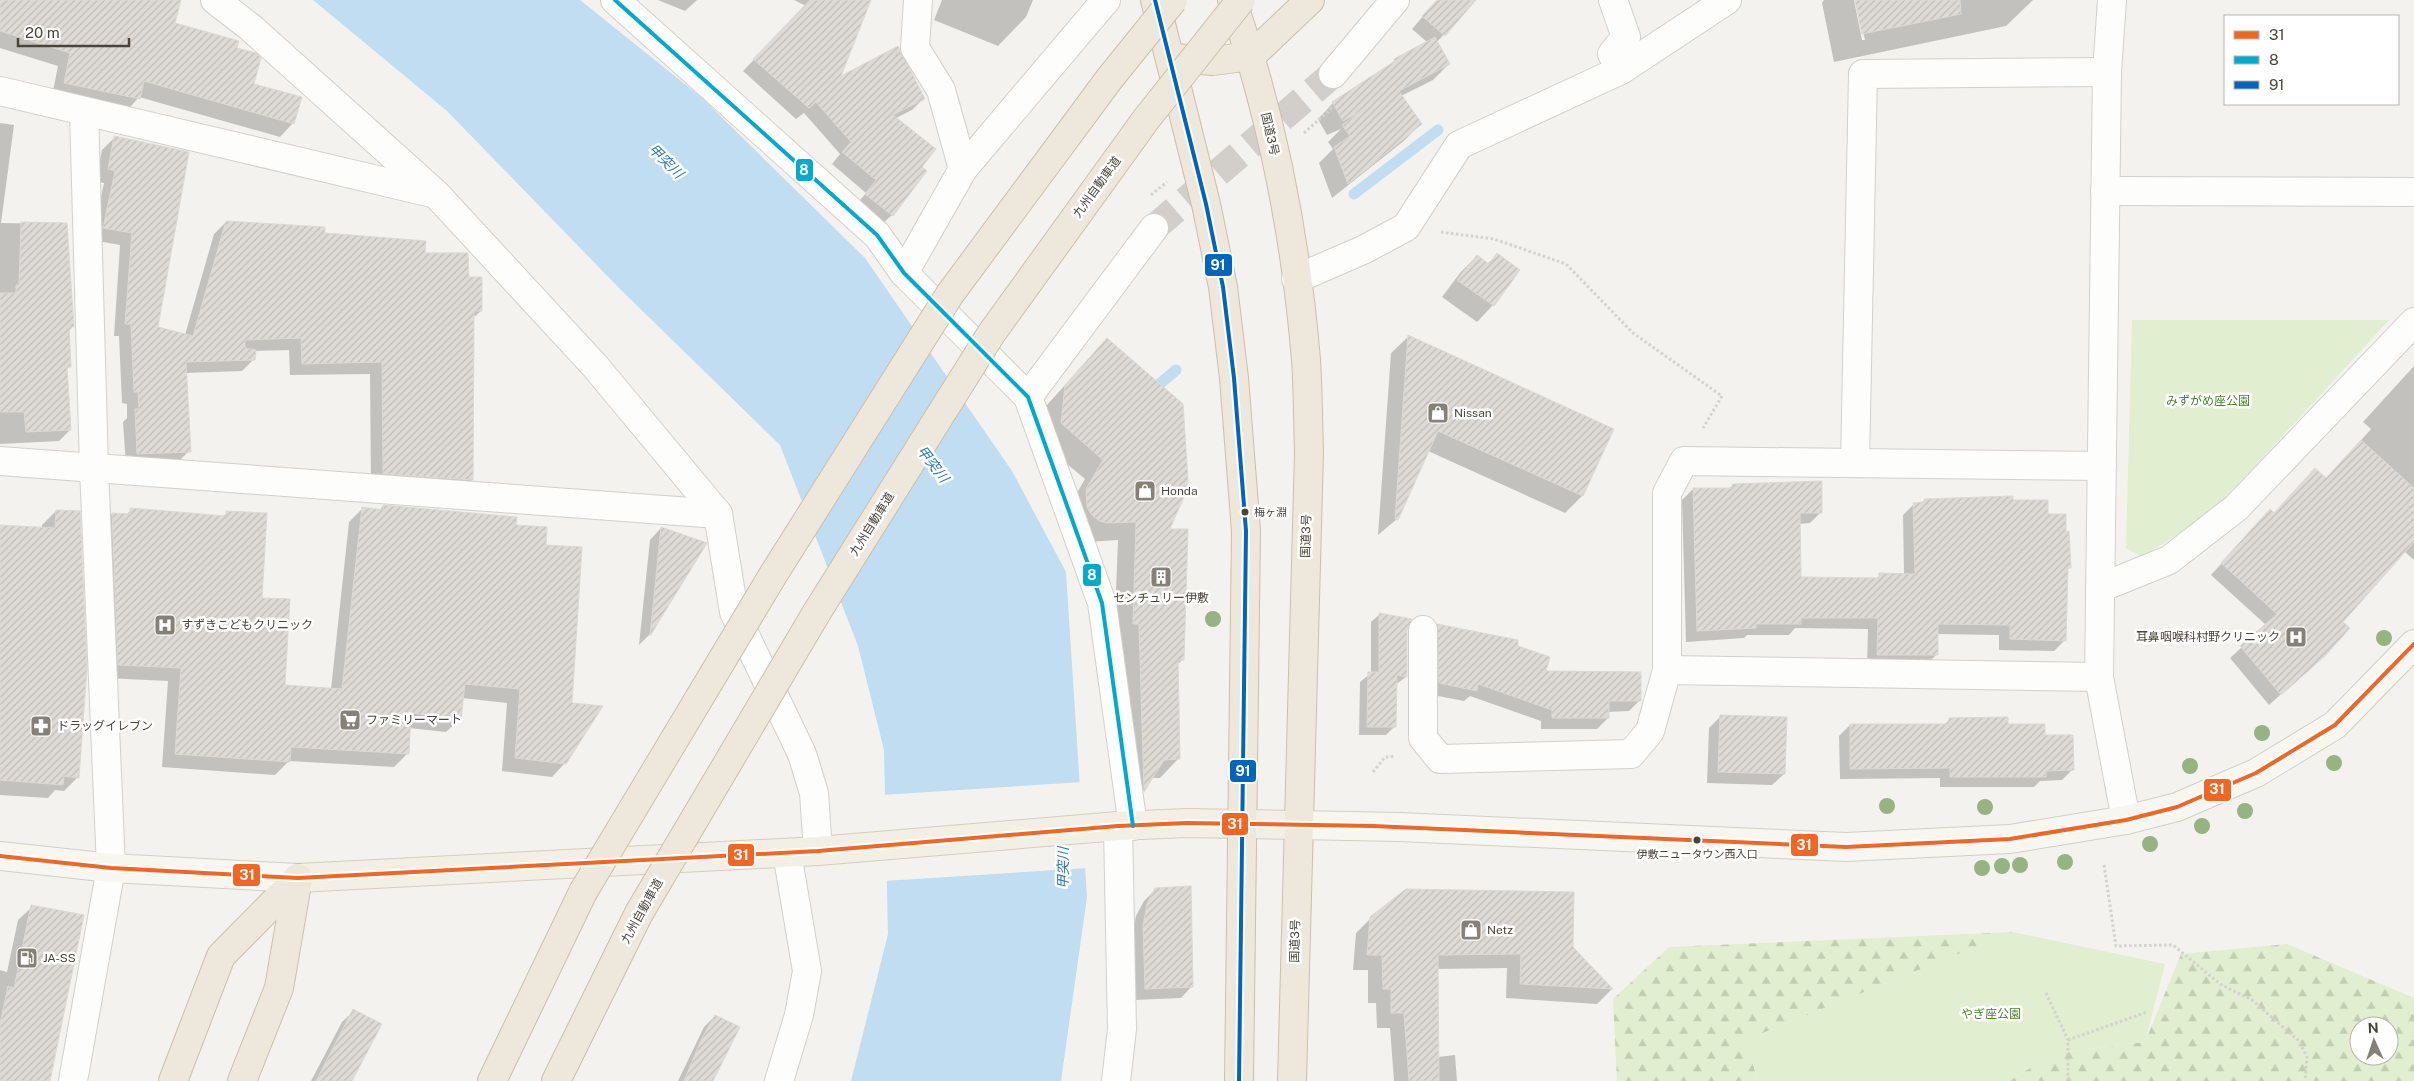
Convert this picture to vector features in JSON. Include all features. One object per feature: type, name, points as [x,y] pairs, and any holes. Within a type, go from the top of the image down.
[{"type":"highway","points":[[1155,0],[1223,286],[1234,378],[1245,522],[1239,1081]]},
{"type":"highway","points":[[492,1081],[583,892],[773,575],[950,294],[1110,78],[1173,0]]},
{"type":"highway","name":"国道3号","points":[[1232,0],[1251,56],[1276,158],[1296,279],[1306,361],[1309,452],[1292,1081]]},
{"type":"highway","name":"九州自動車道","points":[[556,1081],[639,914],[817,612],[991,334],[1147,118],[1240,0]]},
{"type":"highway","points":[[1170,58],[1213,61],[1251,56],[1310,0]]},
{"type":"highway","points":[[173,1081],[221,956],[298,878]]},
{"type":"highway","points":[[242,1081],[279,988],[298,878]]},
{"type":"main road","points":[[298,878],[787,853],[1126,826],[1188,823],[1298,825]]},
{"type":"street","points":[[215,0],[250,27],[436,194],[595,366],[718,514],[734,612],[802,754],[814,793],[818,851]]},
{"type":"street","points":[[615,0],[877,235],[904,273],[1028,397],[1102,603],[1126,826],[1122,1029],[1116,1081]]},
{"type":"street","points":[[918,0],[915,48],[941,90],[963,169]]},
{"type":"street","points":[[904,273],[963,169],[1106,0]]},
{"type":"street","points":[[1333,74],[1395,0]]},
{"type":"street","points":[[1613,0],[1626,37],[1612,54],[1621,70]]},
{"type":"street","points":[[1296,279],[1363,250],[1406,227],[1458,145],[1621,70],[1727,0]]},
{"type":"street","points":[[2112,0],[2107,72],[2099,677],[2126,820]]},
{"type":"street","points":[[1855,463],[1863,74],[2107,72]]},
{"type":"street","points":[[0,91],[436,194]]},
{"type":"street","points":[[73,1081],[111,868],[94,468],[84,111]]},
{"type":"street","points":[[2105,191],[2414,192]]},
{"type":"street","points":[[1028,397],[1154,228]]},
{"type":"street","points":[[2100,588],[2170,560],[2236,508],[2414,322]]},
{"type":"street","points":[[0,461],[718,514]]},
{"type":"street","points":[[1423,630],[1423,738],[1440,759],[1631,754],[1650,731],[1666,670],[1667,493],[1684,461],[2102,466]]},
{"type":"street","points":[[1298,825],[1373,826],[1846,846],[2010,839],[2126,820],[2177,807],[2256,773],[2335,725],[2414,644]]},
{"type":"street","points":[[1666,670],[2099,677]]},
{"type":"street","points":[[779,1081],[799,1016],[807,971],[787,853]]},
{"type":"street","points":[[0,856],[111,868],[298,878]]},
{"type":"path","points":[[1276,158],[1351,90],[1333,74]]},
{"type":"path","points":[[1154,228],[1141,204],[1194,159]]},
{"type":"path","points":[[1406,227],[1494,239],[1566,264],[1632,334],[1722,396],[1684,461]]},
{"type":"path","points":[[2104,865],[2116,946],[2173,945],[2220,984],[2252,1000],[2299,1041],[2307,1057],[2305,1081]]},
{"type":"path","points":[[2046,993],[2068,1040],[2068,1081]]},
{"type":"path","points":[[2068,1040],[2147,1012]]},
{"type":"green space","name":"みずがめ座公園","points":[[2132,320],[2389,320],[2213,512],[2142,557],[2126,548]]},
{"type":"green space","points":[[2013,932],[1746,1040],[1758,1081],[1617,1081],[1613,999],[1669,947]]},
{"type":"green space","name":"やぎ座公園","points":[[2013,932],[2165,964],[2145,1042],[2054,1053],[2009,1081],[1758,1081],[1746,1040]]},
{"type":"green space","points":[[2287,944],[2414,998],[2414,1081],[2009,1081],[2054,1053],[2145,1042],[2181,954]]},
{"type":"water","name":"甲突川","points":[[313,0],[580,0],[701,97],[865,258],[1012,471],[1066,572],[1087,897],[1061,1081],[851,1081],[888,934],[884,750],[858,646],[780,445],[621,290],[447,111]]},
{"type":"pier","points":[[1083,782],[1088,868],[884,881],[882,795]]},
{"type":"building","points":[[0,0],[181,0],[175,23],[239,41],[237,48],[256,53],[261,58],[254,84],[302,97],[294,124],[144,81],[140,99],[64,83],[70,53],[0,31]]},
{"type":"building","points":[[810,0],[871,0],[841,76],[898,46],[925,99],[893,115],[936,149],[922,167],[927,171],[893,216],[865,194],[876,180],[842,152],[851,142],[816,102],[809,108],[753,59]]},
{"type":"building","points":[[1437,0],[1476,0],[1445,36],[1422,16]]},
{"type":"building","points":[[1855,0],[1960,0],[1961,14],[1862,34]]},
{"type":"building","points":[[1435,37],[1450,64],[1399,91],[1422,124],[1348,184],[1334,147],[1350,136],[1342,125],[1363,110],[1343,121],[1332,102],[1395,61],[1394,59]]},
{"type":"building","points":[[114,136],[189,152],[158,327],[193,336],[226,221],[325,227],[325,233],[426,241],[425,253],[468,253],[469,277],[482,277],[482,311],[474,311],[473,480],[383,474],[382,362],[302,364],[301,338],[245,340],[245,348],[256,350],[255,360],[186,362],[191,452],[137,454],[135,409],[139,409],[138,392],[134,392],[131,324],[125,324],[132,233],[103,228],[115,171],[108,169]]},
{"type":"building","points":[[21,222],[67,223],[74,327],[69,327],[71,367],[67,367],[71,430],[26,432],[24,412],[0,412],[0,293],[16,293],[16,285],[19,285]]},
{"type":"building","points":[[1497,253],[1520,270],[1494,306],[1457,280],[1477,255],[1489,264]]},
{"type":"building","points":[[1408,335],[1614,429],[1583,496],[1438,431],[1398,520],[1395,519]]},
{"type":"building","points":[[1107,338],[1183,404],[1187,490],[1170,529],[1188,529],[1184,660],[1178,660],[1180,759],[1164,760],[1144,792],[1139,624],[1133,624],[1136,522],[1108,523],[1099,521],[1092,515],[1087,507],[1086,489],[1103,460],[1061,423],[1065,385]]},
{"type":"building","points":[[2361,440],[2414,488],[2414,542],[2343,622],[2350,628],[2325,656],[2281,695],[2240,646],[2277,614],[2221,563],[2270,509],[2274,513],[2315,468],[2326,478]]},
{"type":"building","points":[[1822,481],[1822,513],[1800,513],[1801,577],[1879,578],[1879,573],[1915,574],[1913,503],[1924,502],[1924,499],[2013,496],[2013,500],[2048,500],[2048,514],[2066,514],[2066,532],[2069,531],[2071,568],[2068,568],[2066,641],[2010,639],[2010,625],[1938,624],[1938,655],[1877,655],[1878,618],[1801,618],[1801,624],[1756,624],[1756,628],[1697,631],[1693,488],[1732,488],[1732,484]]},
{"type":"building","points":[[383,505],[517,517],[516,525],[547,527],[546,545],[582,547],[572,703],[603,706],[566,764],[515,758],[520,689],[465,684],[461,719],[411,713],[409,754],[291,747],[290,762],[175,754],[181,668],[118,665],[112,513],[130,514],[130,508],[226,516],[226,511],[267,513],[262,598],[290,599],[285,685],[342,689],[362,507],[383,510]]},
{"type":"building","points":[[56,510],[80,511],[87,668],[79,778],[64,776],[63,785],[0,780],[0,525],[55,528]]},
{"type":"building","points":[[661,527],[707,543],[650,636]]},
{"type":"building","points":[[1379,613],[1412,619],[1407,630],[1407,677],[1397,675],[1396,727],[1367,727],[1368,672],[1381,672],[1379,671]]},
{"type":"building","points":[[1437,624],[1518,640],[1518,646],[1550,657],[1546,671],[1641,672],[1641,701],[1609,701],[1609,718],[1552,718],[1552,710],[1478,684],[1477,691],[1439,683]]},
{"type":"building","points":[[1720,715],[1787,717],[1785,774],[1718,772]]},
{"type":"building","points":[[2008,717],[2008,724],[2045,724],[2045,735],[2073,735],[2074,770],[2046,771],[2046,777],[1950,777],[1950,768],[1850,769],[1850,724],[1949,724],[1949,718]]},
{"type":"building","points":[[1191,886],[1193,987],[1145,989],[1143,926],[1147,904],[1155,888]]},
{"type":"building","points":[[1406,889],[1574,892],[1573,947],[1613,989],[1520,984],[1521,954],[1438,955],[1439,1081],[1409,1081],[1404,1013],[1391,1013],[1391,989],[1383,989],[1382,955],[1367,955],[1370,917]]},
{"type":"building","points":[[31,905],[84,915],[50,1081],[0,1081],[0,1024],[8,986],[14,988]]},
{"type":"building","points":[[353,1009],[382,1024],[352,1081],[316,1081]]},
{"type":"building","points":[[715,1015],[740,1027],[713,1081],[684,1081],[701,1040]]},
{"type":"waterway","points":[[1354,194],[1438,130]]},
{"type":"waterway","points":[[1149,393],[1176,370]]},
{"type":"tunnel","points":[[1154,228],[1333,74]]},
{"type":"transit line","name":"8","points":[[615,0],[877,235],[904,273],[1028,397],[1102,603],[1133,826]]},
{"type":"transit line","name":"91","points":[[1155,0],[1206,204],[1223,287],[1234,378],[1246,531],[1239,1081]]},
{"type":"transit line","name":"31","points":[[0,856],[111,868],[298,878],[818,851],[1118,826],[1187,823],[1373,826],[1846,847],[2010,839],[2126,820],[2177,807],[2256,773],[2335,725],[2414,644]]},
{"type":"place","name":"Nissan","points":[[1438,413]]},
{"type":"place","name":"Honda","points":[[1145,491]]},
{"type":"place","name":"梅ヶ淵","points":[[1245,512]]},
{"type":"place","name":"センチュリー伊敷","points":[[1161,577]]},
{"type":"place","name":"すずきこどもクリニック","points":[[165,625]]},
{"type":"place","name":"耳鼻咽喉科村野クリニック","points":[[2296,637]]},
{"type":"place","name":"ファミリーマート","points":[[350,720]]},
{"type":"place","name":"ドラッグイレブン","points":[[41,726]]},
{"type":"place","name":"伊敷ニュータウン西入口","points":[[1697,840]]},
{"type":"place","name":"Netz","points":[[1471,930]]},
{"type":"place","name":"JA-SS","points":[[27,958]]}]
